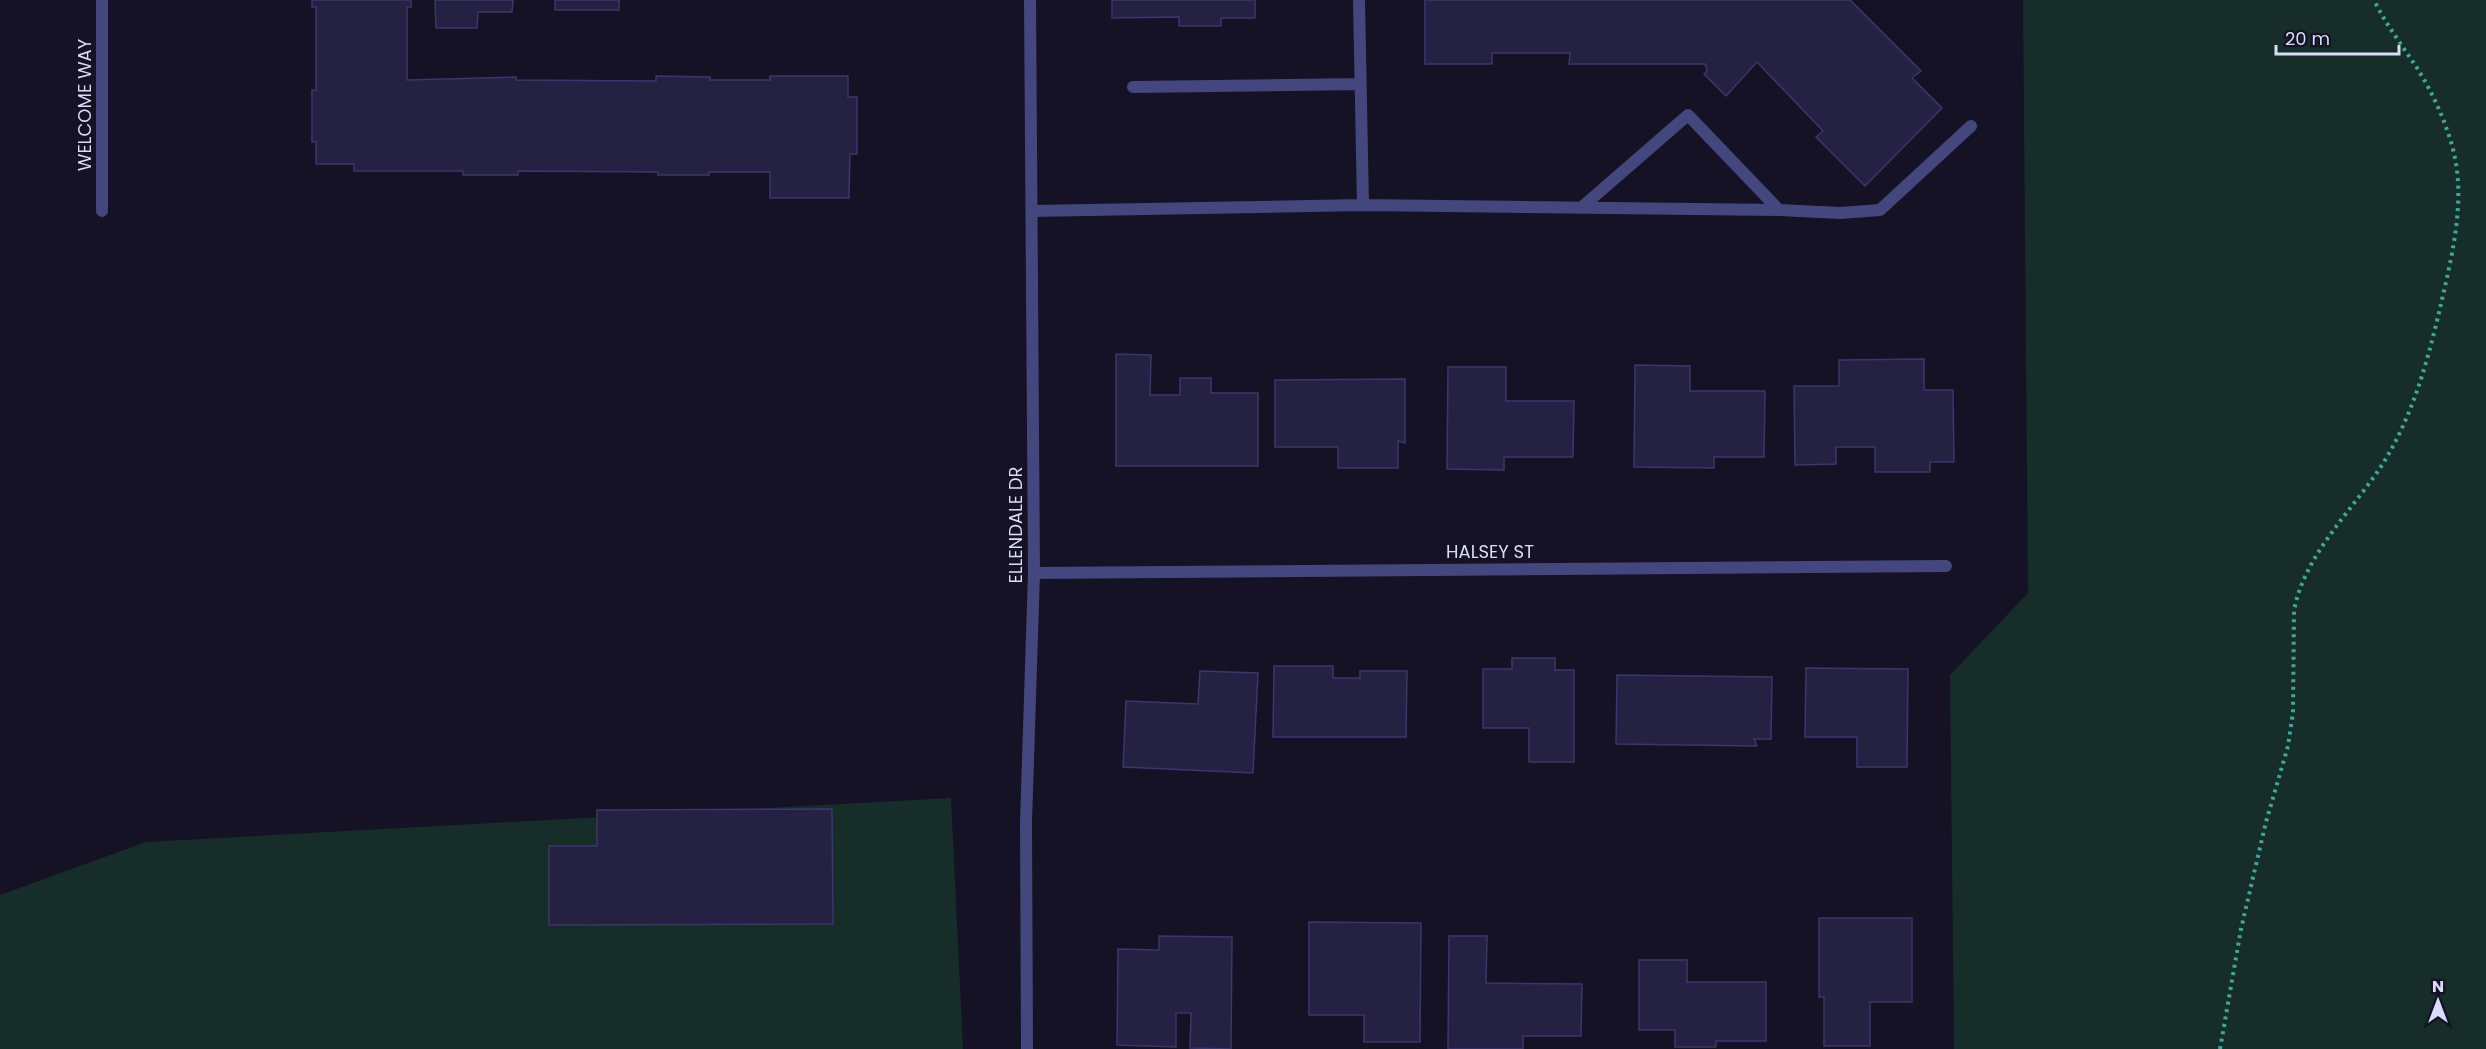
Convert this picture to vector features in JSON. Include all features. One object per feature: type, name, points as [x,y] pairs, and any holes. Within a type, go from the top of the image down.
[{"type":"street","name":"WELCOME WAY","points":[[102,0],[102,211]]},
{"type":"street","name":"ELLENDALE DR","points":[[1027,1049],[1026,822],[1034,573],[1030,0]]},
{"type":"street","points":[[1359,0],[1363,205]]},
{"type":"street","points":[[1133,87],[1360,84]]},
{"type":"street","points":[[1582,207],[1688,115],[1779,210]]},
{"type":"street","points":[[1032,211],[1363,205],[1779,210],[1840,213],[1880,210],[1971,126]]},
{"type":"street","name":"HALSEY ST","points":[[1034,573],[1946,566]]},
{"type":"path","points":[[2220,1049],[2241,929],[2266,822],[2288,746],[2293,712],[2296,600],[2321,547],[2374,477],[2393,447],[2427,366],[2454,247],[2457,171],[2451,141],[2439,109],[2374,0]]},
{"type":"green space","points":[[2023,0],[2486,0],[2486,1049],[1954,1049],[1950,675],[2028,593]]},
{"type":"green space","points":[[951,798],[963,1049],[0,1049],[0,895],[146,842]]},
{"type":"building","points":[[312,0],[411,0],[411,7],[407,7],[407,80],[516,77],[516,80],[656,81],[656,76],[710,77],[710,80],[770,80],[770,76],[848,76],[848,97],[857,97],[857,154],[850,154],[849,198],[770,198],[770,172],[658,175],[658,172],[518,171],[518,175],[463,175],[463,171],[354,171],[354,164],[316,164],[316,142],[312,142],[312,90],[316,90],[316,7],[312,7]]},
{"type":"building","points":[[435,0],[513,0],[512,12],[478,12],[477,28],[436,28]]},
{"type":"building","points":[[555,0],[619,0],[619,10],[555,10]]},
{"type":"building","points":[[1112,0],[1255,0],[1255,18],[1221,18],[1221,26],[1179,26],[1179,17],[1112,18]]},
{"type":"building","points":[[1425,0],[1850,0],[1921,71],[1912,78],[1942,108],[1865,186],[1816,137],[1823,131],[1757,62],[1726,96],[1704,74],[1707,71],[1705,64],[1569,64],[1570,53],[1492,53],[1492,64],[1425,64]]},
{"type":"building","points":[[1116,354],[1151,355],[1150,395],[1180,395],[1180,378],[1211,378],[1211,393],[1258,393],[1258,466],[1116,466]]},
{"type":"building","points":[[1924,359],[1924,390],[1953,390],[1954,462],[1930,462],[1930,472],[1875,472],[1875,447],[1836,447],[1836,464],[1795,465],[1794,386],[1839,386],[1839,360]]},
{"type":"building","points":[[1635,365],[1690,366],[1690,391],[1765,391],[1764,457],[1714,457],[1714,468],[1634,467]]},
{"type":"building","points":[[1448,367],[1506,367],[1506,401],[1574,401],[1573,457],[1504,457],[1504,470],[1447,469]]},
{"type":"building","points":[[1405,379],[1405,443],[1398,441],[1398,468],[1338,468],[1338,447],[1275,447],[1275,380]]},
{"type":"building","points":[[1512,658],[1555,658],[1555,670],[1574,670],[1574,762],[1529,762],[1529,728],[1483,728],[1483,669],[1512,669]]},
{"type":"building","points":[[1274,666],[1333,666],[1333,678],[1360,678],[1360,671],[1407,671],[1406,737],[1273,737]]},
{"type":"building","points":[[1806,668],[1908,669],[1907,767],[1857,767],[1857,737],[1805,737]]},
{"type":"building","points":[[1200,671],[1258,673],[1253,773],[1123,767],[1126,701],[1198,704]]},
{"type":"building","points":[[1617,675],[1772,677],[1771,739],[1754,739],[1757,746],[1616,744]]},
{"type":"building","points":[[832,809],[833,924],[549,925],[549,846],[597,846],[597,810]]},
{"type":"building","points":[[1819,918],[1912,918],[1912,1002],[1870,1002],[1870,1046],[1824,1046],[1824,997],[1819,997]]},
{"type":"building","points":[[1309,922],[1421,923],[1420,1042],[1364,1042],[1364,1015],[1309,1015]]},
{"type":"building","points":[[1159,936],[1232,937],[1231,1049],[1190,1048],[1191,1013],[1176,1013],[1176,1047],[1117,1045],[1118,949],[1159,950]]},
{"type":"building","points":[[1449,936],[1487,936],[1486,983],[1582,984],[1581,1036],[1523,1036],[1523,1049],[1448,1049]]},
{"type":"building","points":[[1639,960],[1687,960],[1687,982],[1766,982],[1766,1041],[1716,1041],[1716,1047],[1675,1047],[1675,1030],[1639,1030]]}]
